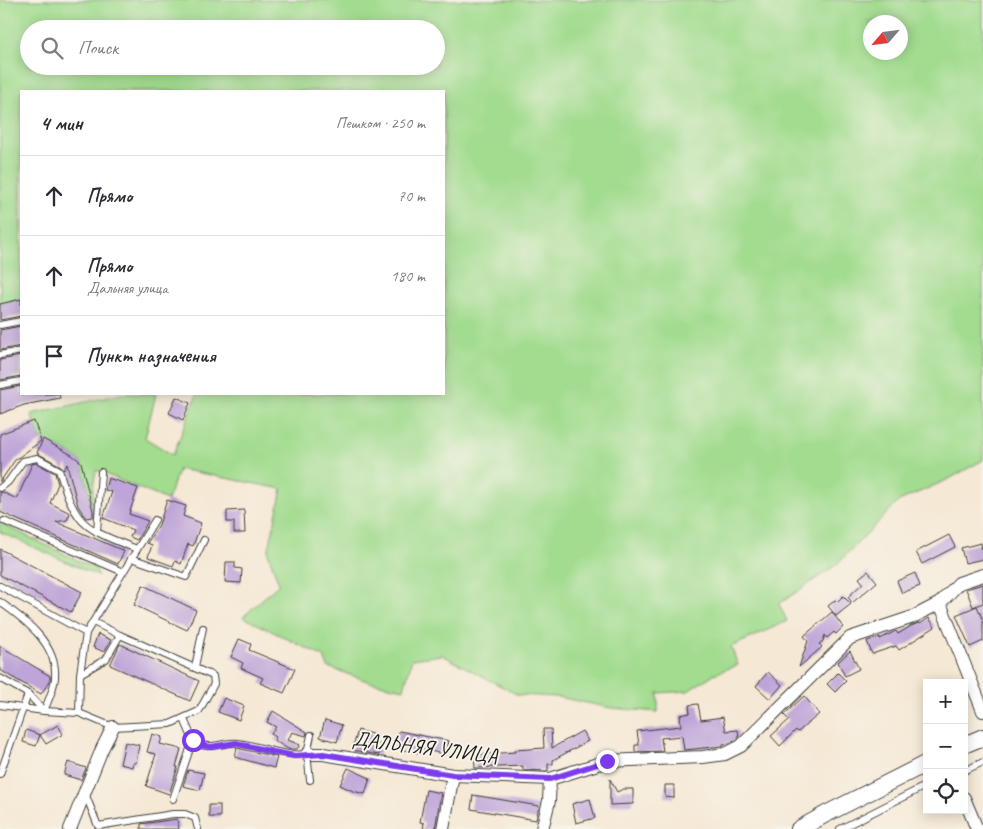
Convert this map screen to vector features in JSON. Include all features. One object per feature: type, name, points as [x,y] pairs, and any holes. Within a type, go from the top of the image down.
[{"type":"street","name":"ДАЛЬНЯЯ УЛИЦА","points":[[307,754],[323,754],[453,775],[550,779],[607,761],[703,757],[725,754],[741,746],[850,638],[913,617],[940,603],[959,583],[983,575]]},
{"type":"street","points":[[940,603],[983,711]]},
{"type":"street","points":[[70,829],[113,727]]},
{"type":"street","points":[[968,743],[983,737]]},
{"type":"street","points":[[800,829],[923,765]]},
{"type":"street","points":[[443,829],[453,775]]},
{"type":"street","points":[[542,829],[548,801],[550,779]]},
{"type":"street","points":[[968,808],[977,829]]},
{"type":"lane","points":[[0,325],[20,321]]},
{"type":"lane","points":[[0,355],[20,351]]},
{"type":"lane","points":[[0,385],[20,381]]},
{"type":"lane","points":[[0,488],[8,482],[23,461],[37,458],[59,470],[66,491],[79,518],[97,532],[137,549]]},
{"type":"lane","points":[[97,532],[101,472]]},
{"type":"lane","points":[[79,713],[80,674],[86,633],[155,520]]},
{"type":"lane","points":[[4,521],[123,572]]},
{"type":"lane","points":[[132,558],[186,577],[204,540]]},
{"type":"lane","points":[[0,586],[86,633]]},
{"type":"lane","points":[[0,602],[19,615],[42,637],[52,659],[55,677],[44,711]]},
{"type":"lane","points":[[0,705],[44,711],[79,713],[113,727],[170,724],[199,711],[214,684],[213,676],[92,622]]},
{"type":"lane","points":[[195,667],[203,628]]},
{"type":"lane","points":[[80,674],[106,659],[120,634]]},
{"type":"lane","points":[[0,678],[28,694],[44,711]]},
{"type":"lane","points":[[0,774],[28,694]]},
{"type":"lane","points":[[184,719],[193,740],[200,745],[211,747],[236,743],[295,756],[307,754]]},
{"type":"lane","points":[[310,780],[307,754],[311,734]]},
{"type":"lane","points":[[173,799],[193,740]]},
{"type":"lane","points":[[968,769],[983,762]]},
{"type":"lane","points":[[840,829],[923,787]]},
{"type":"lane","points":[[85,792],[98,826],[174,814],[185,814],[195,818],[198,829]]},
{"type":"green space","points":[[0,0],[983,0],[983,460],[949,479],[899,501],[836,565],[779,604],[787,621],[731,647],[738,665],[714,674],[688,691],[658,693],[658,712],[611,708],[558,697],[518,695],[442,655],[412,659],[404,689],[370,682],[328,667],[324,657],[243,617],[279,584],[268,553],[282,489],[179,469],[167,500],[96,470],[93,488],[95,517],[81,462],[40,438],[31,414],[117,395],[156,395],[145,438],[173,455],[197,395],[445,395],[445,90],[20,90],[20,299],[0,304]]},
{"type":"green space","points":[[0,523],[96,569],[98,576],[0,532]]},
{"type":"building","points":[[20,299],[20,316],[0,320],[0,304]]},
{"type":"building","points":[[20,326],[20,346],[0,350],[0,330]]},
{"type":"building","points":[[20,356],[20,376],[0,380],[0,360]]},
{"type":"building","points":[[20,386],[20,395],[59,395],[60,398],[24,405],[0,414],[0,390]]},
{"type":"building","points":[[176,397],[190,403],[183,420],[169,413]]},
{"type":"building","points":[[34,421],[41,441],[15,460],[0,482],[0,434]]},
{"type":"building","points":[[43,439],[81,462],[93,517],[86,518],[78,506],[67,464],[64,470],[61,466],[37,453]]},
{"type":"building","points":[[36,463],[55,473],[58,484],[50,503],[70,513],[67,520],[56,522],[124,551],[118,564],[0,512],[0,493],[2,492],[17,499],[32,464]]},
{"type":"building","points":[[108,478],[138,488],[129,514],[148,521],[137,540],[130,537],[133,530],[103,518],[112,492],[105,490]]},
{"type":"building","points":[[167,500],[186,506],[183,516],[201,523],[193,546],[188,544],[181,564],[175,561],[173,566],[148,557],[152,545],[147,543],[159,525]]},
{"type":"building","points":[[244,510],[245,533],[234,533],[234,522],[227,522],[227,511]]},
{"type":"building","points":[[949,535],[955,547],[922,564],[916,552]]},
{"type":"building","points":[[981,543],[983,559],[965,563],[961,548]]},
{"type":"building","points":[[0,549],[82,592],[71,612],[0,575]]},
{"type":"building","points":[[226,562],[235,562],[235,568],[242,569],[241,583],[225,582]]},
{"type":"building","points":[[868,571],[877,582],[852,603],[848,597],[863,583],[859,578]]},
{"type":"building","points":[[915,573],[920,586],[902,593],[897,581]]},
{"type":"building","points":[[983,584],[983,603],[973,607],[966,589]]},
{"type":"building","points":[[143,585],[196,610],[187,630],[134,605]]},
{"type":"building","points":[[843,596],[851,604],[836,616],[828,606],[835,600],[837,602]]},
{"type":"building","points":[[977,606],[983,620],[983,641],[970,647],[956,615]]},
{"type":"building","points":[[832,612],[843,627],[836,634],[834,632],[827,638],[825,635],[823,641],[819,644],[822,647],[799,667],[808,641],[804,636]]},
{"type":"building","points":[[929,618],[935,627],[899,650],[896,646],[872,654],[867,641],[880,637],[880,639],[896,631],[898,634]]},
{"type":"building","points":[[98,634],[111,640],[104,652],[93,647]]},
{"type":"building","points":[[239,639],[251,644],[249,650],[295,669],[284,693],[260,683],[263,678],[241,668],[243,663],[231,657]]},
{"type":"building","points":[[120,644],[199,681],[190,701],[110,665]]},
{"type":"building","points":[[0,646],[50,676],[50,681],[41,694],[0,670]]},
{"type":"building","points":[[850,651],[859,669],[845,676],[838,662]]},
{"type":"building","points":[[768,672],[782,685],[770,699],[756,686]]},
{"type":"building","points":[[838,673],[846,681],[835,692],[827,684]]},
{"type":"building","points":[[804,696],[819,714],[798,732],[796,730],[780,746],[771,736],[789,720],[784,715]]},
{"type":"building","points":[[224,698],[244,706],[239,720],[218,712]]},
{"type":"building","points":[[698,704],[701,720],[723,717],[726,731],[738,730],[739,737],[723,744],[723,746],[684,750],[682,736],[661,738],[663,751],[635,752],[635,745],[639,745],[637,731],[681,726],[680,715],[690,713],[689,705]]},
{"type":"building","points":[[273,711],[307,732],[306,736],[292,732],[288,740],[300,745],[297,749],[288,749],[274,740],[276,737],[271,734],[276,727],[267,722]]},
{"type":"building","points":[[325,720],[342,725],[337,742],[320,737]]},
{"type":"building","points":[[58,725],[63,734],[46,744],[40,735]]},
{"type":"building","points":[[543,729],[551,729],[552,748],[582,731],[588,741],[553,760],[553,764],[548,764],[548,771],[523,770],[523,766],[475,768],[474,755],[544,748]]},
{"type":"building","points":[[26,730],[40,735],[36,746],[23,742]]},
{"type":"building","points":[[358,730],[375,735],[372,742],[382,745],[379,755],[352,750]]},
{"type":"building","points":[[399,731],[449,741],[446,755],[419,748],[418,753],[395,748]]},
{"type":"building","points":[[152,734],[162,737],[160,744],[181,749],[176,767],[178,767],[169,794],[146,786],[156,754],[147,752]]},
{"type":"building","points":[[125,742],[139,745],[136,763],[133,763],[132,767],[120,764]]},
{"type":"building","points":[[237,748],[277,757],[274,768],[235,757]]},
{"type":"building","points":[[68,762],[86,768],[81,780],[64,775]]},
{"type":"building","points":[[348,768],[370,778],[365,794],[340,785]]},
{"type":"building","points":[[188,770],[204,773],[200,790],[183,786]]},
{"type":"building","points":[[610,779],[617,792],[623,789],[633,789],[633,804],[610,805]]},
{"type":"building","points":[[665,785],[674,785],[674,798],[665,797]]},
{"type":"building","points":[[426,790],[441,793],[435,829],[423,829],[424,823],[420,822]]},
{"type":"building","points":[[473,795],[539,806],[536,820],[471,809]]},
{"type":"building","points":[[590,799],[595,818],[576,823],[572,804]]},
{"type":"building","points":[[209,805],[220,805],[220,817],[209,817]]},
{"type":"building","points":[[177,819],[179,829],[141,829],[141,824]]},
{"type":"route","points":[[193,740],[200,745],[211,747],[236,743],[295,756],[323,754],[453,775],[550,779],[607,761]]}]
